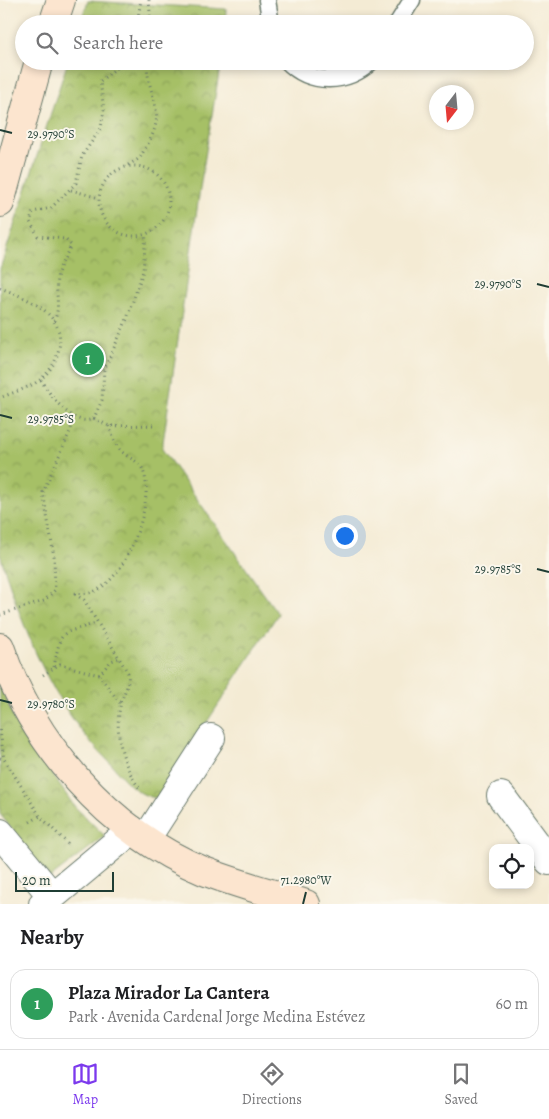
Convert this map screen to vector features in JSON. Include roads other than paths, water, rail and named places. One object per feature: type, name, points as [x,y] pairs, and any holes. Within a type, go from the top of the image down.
[{"type":"street","points":[[55,15],[61,0]]},
{"type":"street","points":[[0,203],[37,70]]},
{"type":"street","points":[[0,647],[32,721],[66,767],[139,834],[204,870],[306,904]]},
{"type":"street","points":[[2,836],[47,900],[90,865],[139,834],[161,816],[210,738]]},
{"type":"street","points":[[501,796],[549,861]]},
{"type":"lane","points":[[268,0],[270,15]]},
{"type":"lane","points":[[403,15],[412,0]]},
{"type":"lane","points":[[298,70],[316,78],[332,80],[348,77],[363,70]]},
{"type":"place","name":"Plaza Mirador La Cantera","points":[[88,359]]}]
